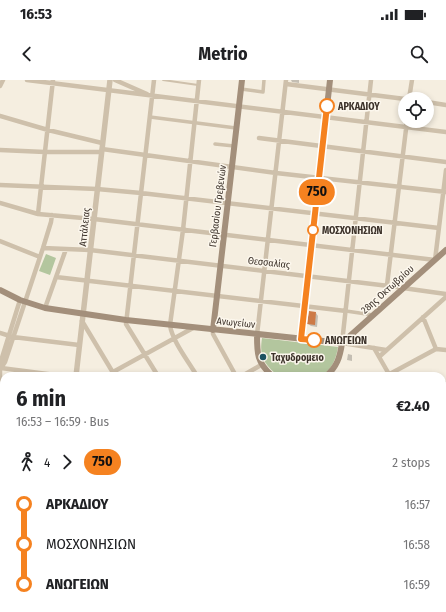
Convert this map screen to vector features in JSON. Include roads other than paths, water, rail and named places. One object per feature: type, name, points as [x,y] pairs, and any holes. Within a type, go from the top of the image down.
[{"type":"main road","name":"Γερβασίου Γρεβενών","points":[[213,332],[242,80]]},
{"type":"main road","points":[[301,339],[330,80]]},
{"type":"main road","name":"28ης Οκτωβρίου","points":[[342,344],[374,315],[400,288],[446,250]]},
{"type":"main road","name":"Ανωγείων","points":[[0,290],[45,308],[171,328],[193,328],[213,332],[342,344]]},
{"type":"main road","points":[[257,335],[258,358],[261,365],[268,372]]},
{"type":"main road","points":[[330,372],[337,364],[342,344]]},
{"type":"street","points":[[0,86],[3,80]]},
{"type":"street","points":[[27,80],[53,82],[152,96],[398,126]]},
{"type":"street","name":"Αττάλειας","points":[[76,372],[110,80]]},
{"type":"street","points":[[115,80],[152,96]]},
{"type":"street","points":[[154,80],[126,324],[156,372]]},
{"type":"street","points":[[241,89],[263,92],[264,80]]},
{"type":"street","points":[[342,344],[371,80]]},
{"type":"street","points":[[410,92],[412,80]]},
{"type":"street","points":[[38,214],[53,82]]},
{"type":"street","points":[[195,372],[174,338],[171,328],[183,230],[198,82]]},
{"type":"street","points":[[257,335],[286,82],[329,90],[398,98]]},
{"type":"street","points":[[434,103],[446,105]]},
{"type":"street","points":[[0,116],[102,148],[146,156],[276,174],[445,192]]},
{"type":"street","points":[[150,117],[236,128]]},
{"type":"street","points":[[387,285],[406,128]]},
{"type":"street","points":[[414,128],[446,132]]},
{"type":"street","points":[[259,138],[446,162]]},
{"type":"street","points":[[215,144],[234,146]]},
{"type":"street","points":[[0,150],[45,152],[102,148]]},
{"type":"street","points":[[0,203],[38,214],[138,224],[435,260],[445,192],[446,170]]},
{"type":"street","points":[[0,184],[141,193],[439,228]]},
{"type":"street","points":[[0,378],[0,366],[4,363],[11,336],[40,257],[52,215]]},
{"type":"street","points":[[0,241],[40,257]]},
{"type":"street","name":"Θεσσαλίας","points":[[43,248],[90,250],[349,280],[446,295]]},
{"type":"street","points":[[45,308],[66,249]]},
{"type":"street","points":[[56,277],[374,315]]},
{"type":"street","points":[[380,356],[446,295]]},
{"type":"street","points":[[423,317],[436,349]]},
{"type":"street","points":[[82,320],[113,372]]},
{"type":"street","points":[[117,372],[145,354],[193,328]]},
{"type":"street","points":[[213,332],[234,372]]},
{"type":"street","points":[[0,333],[11,336],[79,345]]},
{"type":"street","name":"Ανωγείων","points":[[342,344],[386,350]]},
{"type":"street","points":[[374,348],[380,356],[388,372]]},
{"type":"street","points":[[394,372],[436,349],[446,350]]},
{"type":"street","points":[[249,372],[261,365]]},
{"type":"street","points":[[0,366],[38,372]]},
{"type":"lane","points":[[163,80],[198,82]]},
{"type":"place","name":"ΑΡΚΑΔΙΟΥ","points":[[327,106]]},
{"type":"place","name":"ΜΟΣΧΟΝΗΣΙΩΝ","points":[[313,230]]},
{"type":"place","name":"ΑΝΩΓΕΙΩΝ","points":[[314,340]]},
{"type":"place","name":"Ταχυδρομειο","points":[[263,357]]}]
